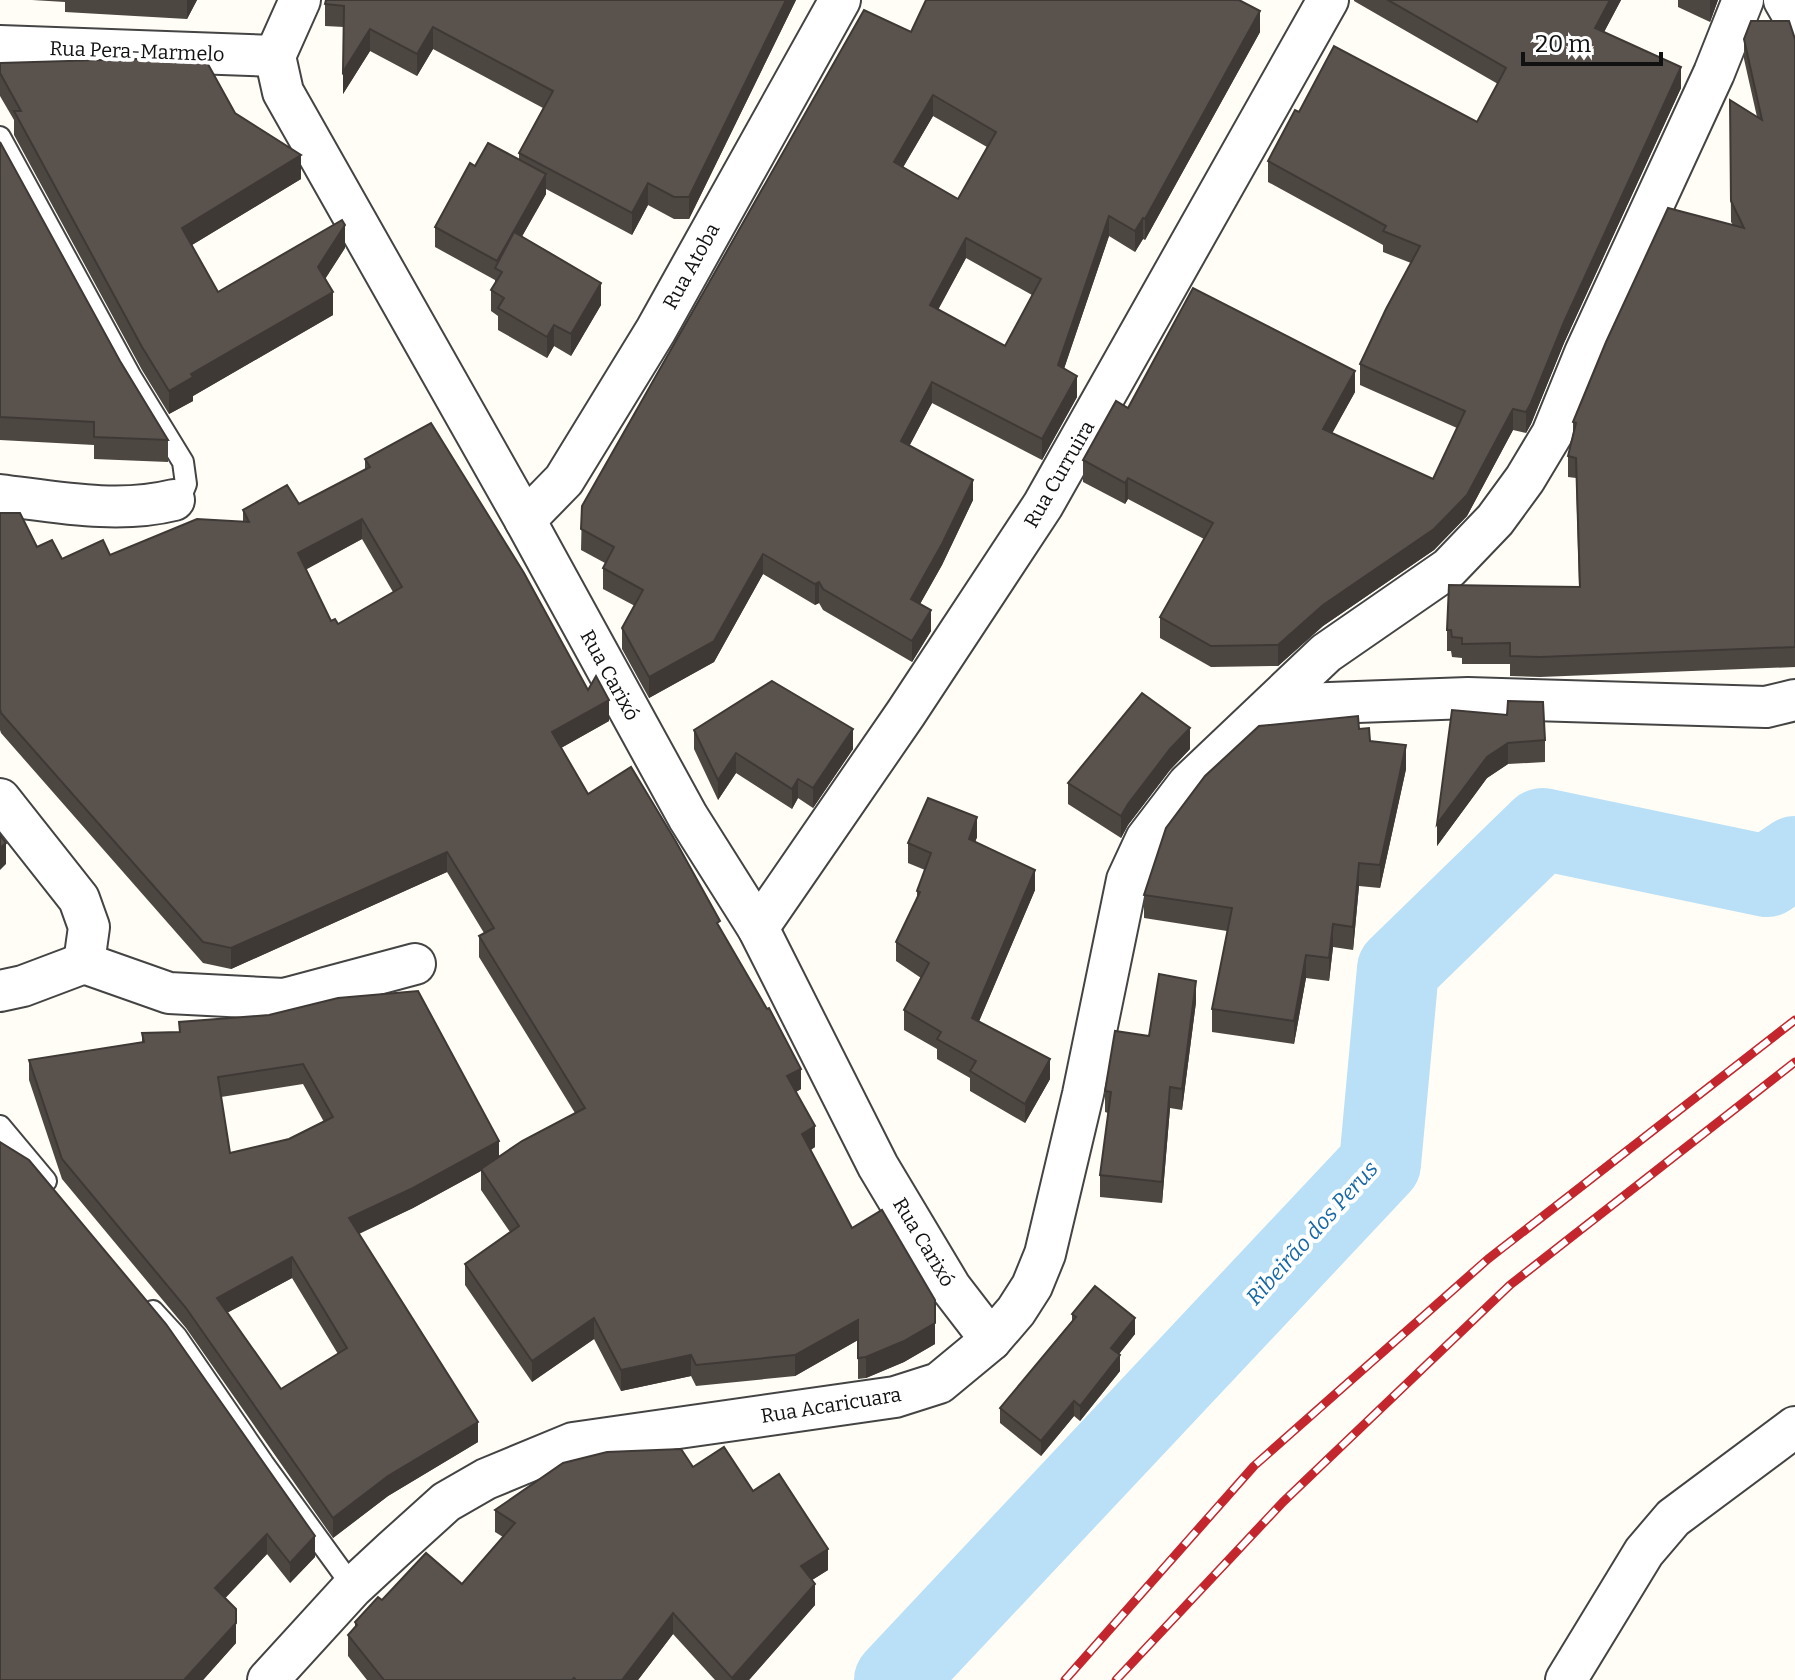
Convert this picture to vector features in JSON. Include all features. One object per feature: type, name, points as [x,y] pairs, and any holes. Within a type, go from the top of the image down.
[{"type":"street","points":[[275,56],[300,0]]},
{"type":"street","name":"Rua Atoba","points":[[525,520],[564,480],[656,330],[840,0]]},
{"type":"street","name":"Rua Curruira","points":[[758,928],[898,726],[1043,505],[1328,0]]},
{"type":"street","name":"Rua Acaricuara","points":[[268,1680],[353,1587],[446,1502],[486,1479],[573,1443],[895,1397],[939,1383],[991,1340],[1032,1286],[1045,1254],[1083,1094],[1127,880],[1146,839],[1188,784],[1326,653],[1449,568],[1495,520],[1525,479],[1552,434],[1585,353],[1714,73],[1743,0]]},
{"type":"street","points":[[1784,0],[1795,19]]},
{"type":"street","name":"Rua Pera-Marmelo","points":[[0,46],[275,56]]},
{"type":"street","name":"Rua Carixó","points":[[275,56],[283,92],[304,133],[525,520],[688,817],[758,928],[878,1166],[951,1288],[991,1340]]},
{"type":"street","points":[[0,495],[108,506],[155,505],[174,500]]},
{"type":"street","points":[[1274,705],[1468,698],[1766,707],[1795,700]]},
{"type":"street","points":[[0,799],[79,899],[89,927],[84,963]]},
{"type":"street","points":[[0,991],[23,986],[84,963],[169,993],[284,999],[415,964]]},
{"type":"street","points":[[1566,1680],[1644,1552],[1673,1518],[1795,1427]]},
{"type":"lane","points":[[0,137],[131,377],[183,462],[186,484],[182,494],[174,500]]},
{"type":"lane","points":[[0,1126],[57,1195]]},
{"type":"lane","points":[[144,1301],[176,1336],[353,1587]]},
{"type":"building","points":[[326,0],[786,0],[689,197],[674,197],[648,183],[632,213],[519,153],[553,91],[433,27],[417,54],[370,29],[343,72],[344,6],[325,4]]},
{"type":"building","points":[[926,0],[1239,0],[1260,11],[1145,219],[1135,231],[1109,216],[1058,365],[1077,376],[1042,439],[932,382],[901,441],[973,480],[911,599],[931,610],[912,641],[823,589],[819,582],[815,584],[763,554],[714,641],[649,677],[622,628],[643,590],[603,568],[614,547],[581,529],[582,506],[864,10],[911,32]],"holes":[[[933,95],[996,132],[958,199],[894,162]],[[966,238],[1041,279],[1005,346],[930,305]]]},
{"type":"building","points":[[1388,0],[1610,0],[1595,28],[1681,67],[1564,322],[1531,403],[1526,412],[1513,409],[1467,495],[1434,529],[1323,605],[1278,645],[1211,646],[1160,617],[1213,523],[1128,478],[1125,483],[1083,460],[1116,401],[1128,408],[1193,288],[1355,371],[1323,429],[1433,479],[1465,411],[1360,364],[1420,246],[1383,231],[1386,226],[1268,161],[1295,110],[1299,112],[1334,46],[1477,122],[1506,68]]},
{"type":"building","points":[[1751,21],[1789,21],[1795,39],[1795,647],[1540,657],[1510,656],[1510,643],[1462,644],[1462,638],[1452,637],[1451,630],[1447,630],[1449,585],[1580,587],[1576,458],[1568,456],[1576,423],[1573,422],[1668,208],[1744,228],[1731,201],[1730,100],[1762,120],[1744,39]]},
{"type":"building","points":[[204,57],[235,113],[301,155],[182,228],[218,292],[342,220],[345,225],[318,267],[333,292],[191,374],[193,377],[169,391],[14,111],[21,111],[0,73],[0,63]]},
{"type":"building","points":[[0,142],[120,361],[168,440],[94,437],[94,422],[0,417]]},
{"type":"building","points":[[488,143],[546,174],[497,261],[435,227],[470,163],[475,166]]},
{"type":"building","points":[[514,232],[601,283],[571,334],[554,325],[547,337],[498,308],[504,298],[491,290],[502,272],[495,268]]},
{"type":"building","points":[[431,423],[524,573],[588,690],[596,676],[609,700],[552,732],[588,794],[631,767],[675,840],[720,921],[717,923],[769,1008],[801,1069],[787,1076],[815,1126],[802,1134],[852,1228],[882,1210],[935,1300],[935,1323],[904,1341],[866,1357],[858,1358],[858,1320],[795,1355],[696,1365],[691,1355],[621,1370],[594,1318],[532,1361],[465,1264],[519,1226],[481,1169],[522,1141],[585,1108],[479,936],[494,928],[447,852],[231,948],[203,942],[1,713],[0,513],[20,513],[37,547],[52,540],[62,559],[103,540],[110,555],[197,519],[249,522],[243,510],[287,485],[299,504],[370,467],[365,459]],"holes":[[[362,519],[402,587],[338,624],[335,619],[331,621],[298,553]]]},
{"type":"building","points":[[772,681],[853,729],[813,788],[798,779],[792,789],[736,753],[718,780],[694,730]]},
{"type":"building","points":[[1142,693],[1190,728],[1170,749],[1121,816],[1068,783]]},
{"type":"building","points":[[1508,701],[1543,702],[1545,740],[1508,743],[1487,757],[1437,824],[1452,710],[1507,715]]},
{"type":"building","points":[[1358,716],[1359,729],[1369,728],[1370,741],[1406,745],[1380,865],[1359,863],[1353,927],[1333,924],[1329,958],[1306,955],[1294,1021],[1212,1009],[1232,908],[1144,895],[1166,828],[1205,776],[1259,726]]},
{"type":"building","points":[[928,798],[977,817],[969,839],[1035,870],[972,1018],[1050,1059],[1025,1104],[970,1071],[976,1061],[937,1039],[941,1032],[904,1010],[929,963],[896,942],[920,892],[917,891],[931,853],[908,843]]},
{"type":"building","points":[[1159,974],[1196,981],[1182,1089],[1170,1087],[1162,1182],[1100,1175],[1111,1092],[1105,1091],[1115,1031],[1149,1036]]},
{"type":"building","points":[[418,991],[499,1141],[413,1188],[349,1218],[478,1422],[388,1476],[333,1518],[186,1308],[62,1159],[29,1060],[144,1042],[142,1033],[180,1032],[179,1022],[269,1015],[338,998]],"holes":[[[303,1064],[333,1117],[289,1139],[230,1153],[218,1077]],[[292,1257],[347,1348],[281,1389],[217,1298]]]},
{"type":"building","points":[[0,1142],[29,1160],[166,1324],[315,1536],[290,1563],[267,1534],[215,1588],[236,1609],[236,1623],[184,1680],[0,1680]]},
{"type":"building","points":[[1095,1286],[1135,1318],[1111,1348],[1120,1355],[1080,1406],[1074,1401],[1041,1441],[1000,1408],[1076,1317],[1072,1314]]},
{"type":"building","points":[[724,1447],[753,1491],[779,1474],[828,1549],[801,1566],[815,1584],[732,1678],[673,1613],[622,1680],[384,1680],[348,1635],[357,1625],[355,1622],[378,1597],[382,1600],[426,1553],[462,1584],[515,1523],[495,1510],[563,1463],[607,1452],[681,1449],[693,1467]]},
{"type":"waterway","name":"Ribeirão dos Perus","points":[[895,1680],[1380,1164],[1398,969],[1542,829],[1767,876],[1795,857]]},
{"type":"railway","points":[[1065,1680],[1254,1466],[1488,1259],[1795,1020]]},
{"type":"railway","points":[[1116,1680],[1283,1502],[1510,1285],[1795,1062]]}]
